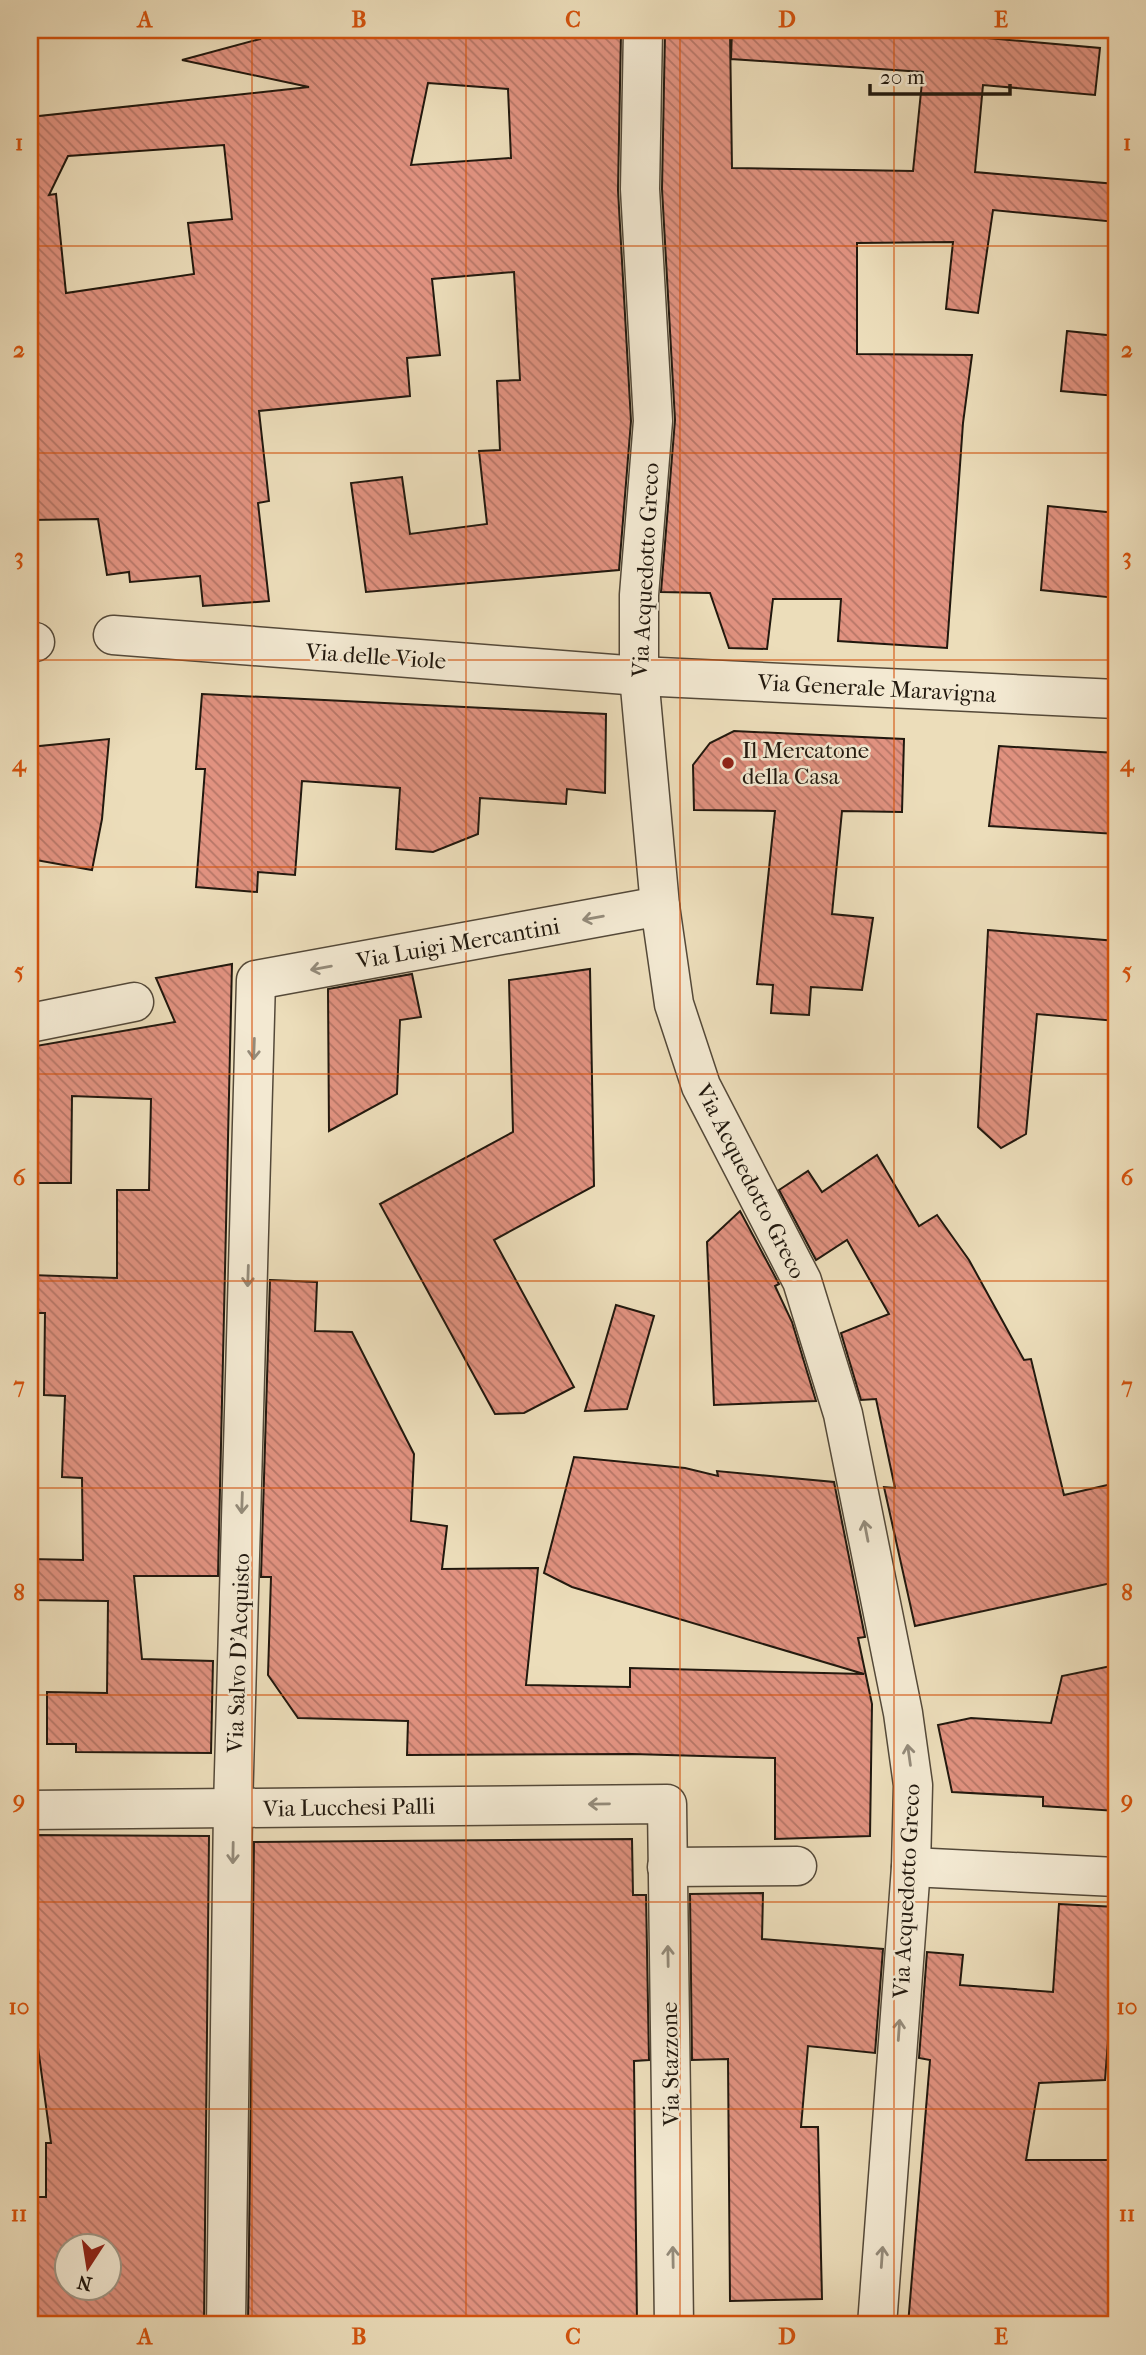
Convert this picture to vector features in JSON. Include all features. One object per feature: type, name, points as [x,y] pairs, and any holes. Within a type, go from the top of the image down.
[{"type":"street","name":"Via Acquedotto Greco","points":[[643,30],[640,189],[653,421],[639,595],[639,676],[660,906],[674,1004],[701,1086],[803,1281],[843,1414],[903,1713],[913,1786],[911,1867],[877,2325]]},
{"type":"street","name":"Via delle Viole","points":[[113,635],[639,676]]},
{"type":"street","name":"Via Generale Maravigna","points":[[639,676],[1116,699]]},
{"type":"street","name":"Via Luigi Mercantini","points":[[256,980],[660,906]]},
{"type":"street","name":"Via Salvo D'Acquisto","points":[[226,2325],[233,1808],[256,980]]},
{"type":"street","points":[[30,1023],[134,1002]]},
{"type":"street","name":"Via Lucchesi Palli","points":[[30,1810],[667,1804]]},
{"type":"street","name":"Via Stazzone","points":[[667,1804],[674,2325]]},
{"type":"street","points":[[667,1867],[797,1866]]},
{"type":"street","points":[[911,1867],[1116,1877]]},
{"type":"building","points":[[257,30],[618,30],[621,33],[618,190],[631,421],[619,570],[366,592],[351,483],[402,477],[410,534],[487,524],[479,451],[500,450],[497,381],[520,380],[514,272],[432,279],[440,355],[407,358],[410,396],[259,411],[269,501],[258,503],[269,601],[203,606],[200,576],[130,582],[129,572],[107,575],[98,519],[30,520],[30,117],[309,87],[182,60],[260,39]],"holes":[[[428,83],[508,89],[511,158],[411,165]],[[224,145],[232,219],[188,223],[194,274],[66,293],[56,194],[49,195],[68,156]]]},
{"type":"building","points":[[732,30],[918,32],[1100,48],[1095,95],[983,85],[975,172],[1116,184],[1116,222],[993,210],[978,313],[946,309],[953,242],[857,243],[857,354],[972,355],[963,423],[947,648],[838,641],[841,599],[773,599],[767,649],[729,648],[710,593],[661,592],[675,420],[662,189],[665,32],[730,31],[732,168],[913,171],[923,72],[731,59]]},
{"type":"building","points":[[1067,331],[1116,336],[1116,396],[1061,391]]},
{"type":"building","points":[[1048,506],[1116,513],[1116,598],[1041,590]]},
{"type":"building","points":[[202,694],[606,714],[605,793],[567,789],[566,804],[480,798],[478,834],[433,852],[396,849],[400,788],[302,781],[295,875],[258,872],[257,892],[196,887],[205,769],[196,769]]},
{"type":"building","points":[[734,731],[904,739],[902,812],[842,811],[832,914],[873,918],[862,990],[811,987],[809,1015],[771,1013],[773,985],[757,984],[775,811],[694,810],[693,765],[710,743]]},
{"type":"building","points":[[109,739],[102,819],[92,870],[30,859],[30,747]]},
{"type":"building","points":[[999,746],[1116,753],[1116,834],[989,826]]},
{"type":"building","points":[[988,930],[1116,941],[1116,1021],[1037,1014],[1026,1134],[1001,1148],[978,1127]]},
{"type":"building","points":[[232,964],[218,1576],[134,1576],[142,1659],[213,1661],[211,1753],[76,1752],[76,1744],[47,1744],[47,1692],[107,1693],[108,1601],[30,1600],[30,1559],[83,1560],[82,1478],[62,1477],[65,1396],[44,1395],[45,1313],[30,1313],[31,1275],[117,1278],[117,1190],[149,1190],[151,1099],[72,1096],[71,1183],[30,1183],[30,1047],[175,1022],[156,978]]},
{"type":"building","points":[[590,969],[594,1186],[494,1240],[574,1387],[524,1413],[495,1414],[380,1204],[513,1132],[509,980]]},
{"type":"building","points":[[412,974],[421,1017],[400,1020],[397,1094],[329,1131],[328,989]]},
{"type":"building","points":[[877,1155],[919,1226],[937,1215],[969,1260],[1024,1360],[1031,1359],[1064,1495],[1116,1483],[1116,1582],[915,1626],[884,1487],[895,1488],[876,1399],[861,1400],[841,1333],[889,1314],[847,1240],[816,1260],[779,1190],[808,1171],[822,1192]]},
{"type":"building","points":[[740,1211],[779,1284],[775,1286],[792,1322],[816,1401],[714,1405],[707,1242]]},
{"type":"building","points":[[270,1280],[317,1282],[315,1331],[352,1332],[414,1454],[411,1521],[447,1526],[442,1569],[538,1568],[526,1685],[630,1687],[630,1668],[864,1674],[572,1587],[544,1573],[574,1457],[685,1468],[718,1476],[717,1471],[834,1482],[865,1637],[858,1638],[872,1704],[870,1836],[775,1839],[775,1758],[632,1754],[407,1755],[408,1721],[298,1718],[268,1675],[271,1577],[261,1577]]},
{"type":"building","points":[[616,1305],[654,1316],[627,1409],[585,1411]]},
{"type":"building","points":[[1116,1665],[1116,1811],[1043,1806],[1043,1797],[952,1792],[938,1725],[971,1718],[1051,1723],[1062,1676]]},
{"type":"building","points":[[30,1835],[209,1836],[204,2325],[30,2325],[30,2197],[46,2197],[46,2143],[51,2143],[30,1989]]},
{"type":"building","points":[[632,1839],[633,1895],[646,1895],[649,2060],[634,2061],[637,2325],[248,2325],[254,1842]]},
{"type":"building","points":[[763,1893],[762,1939],[883,1949],[875,2053],[808,2046],[801,2127],[818,2127],[822,2299],[730,2301],[728,2059],[692,2060],[690,1894]]},
{"type":"building","points":[[1059,1904],[1116,1907],[1116,1977],[1113,1976],[1105,2080],[1039,2083],[1026,2160],[1116,2160],[1116,2325],[908,2325],[930,2060],[919,2058],[927,1952],[963,1955],[960,1985],[1053,1992]]},
{"type":"place","name":"Il Mercatone della Casa","points":[[728,763]]}]
